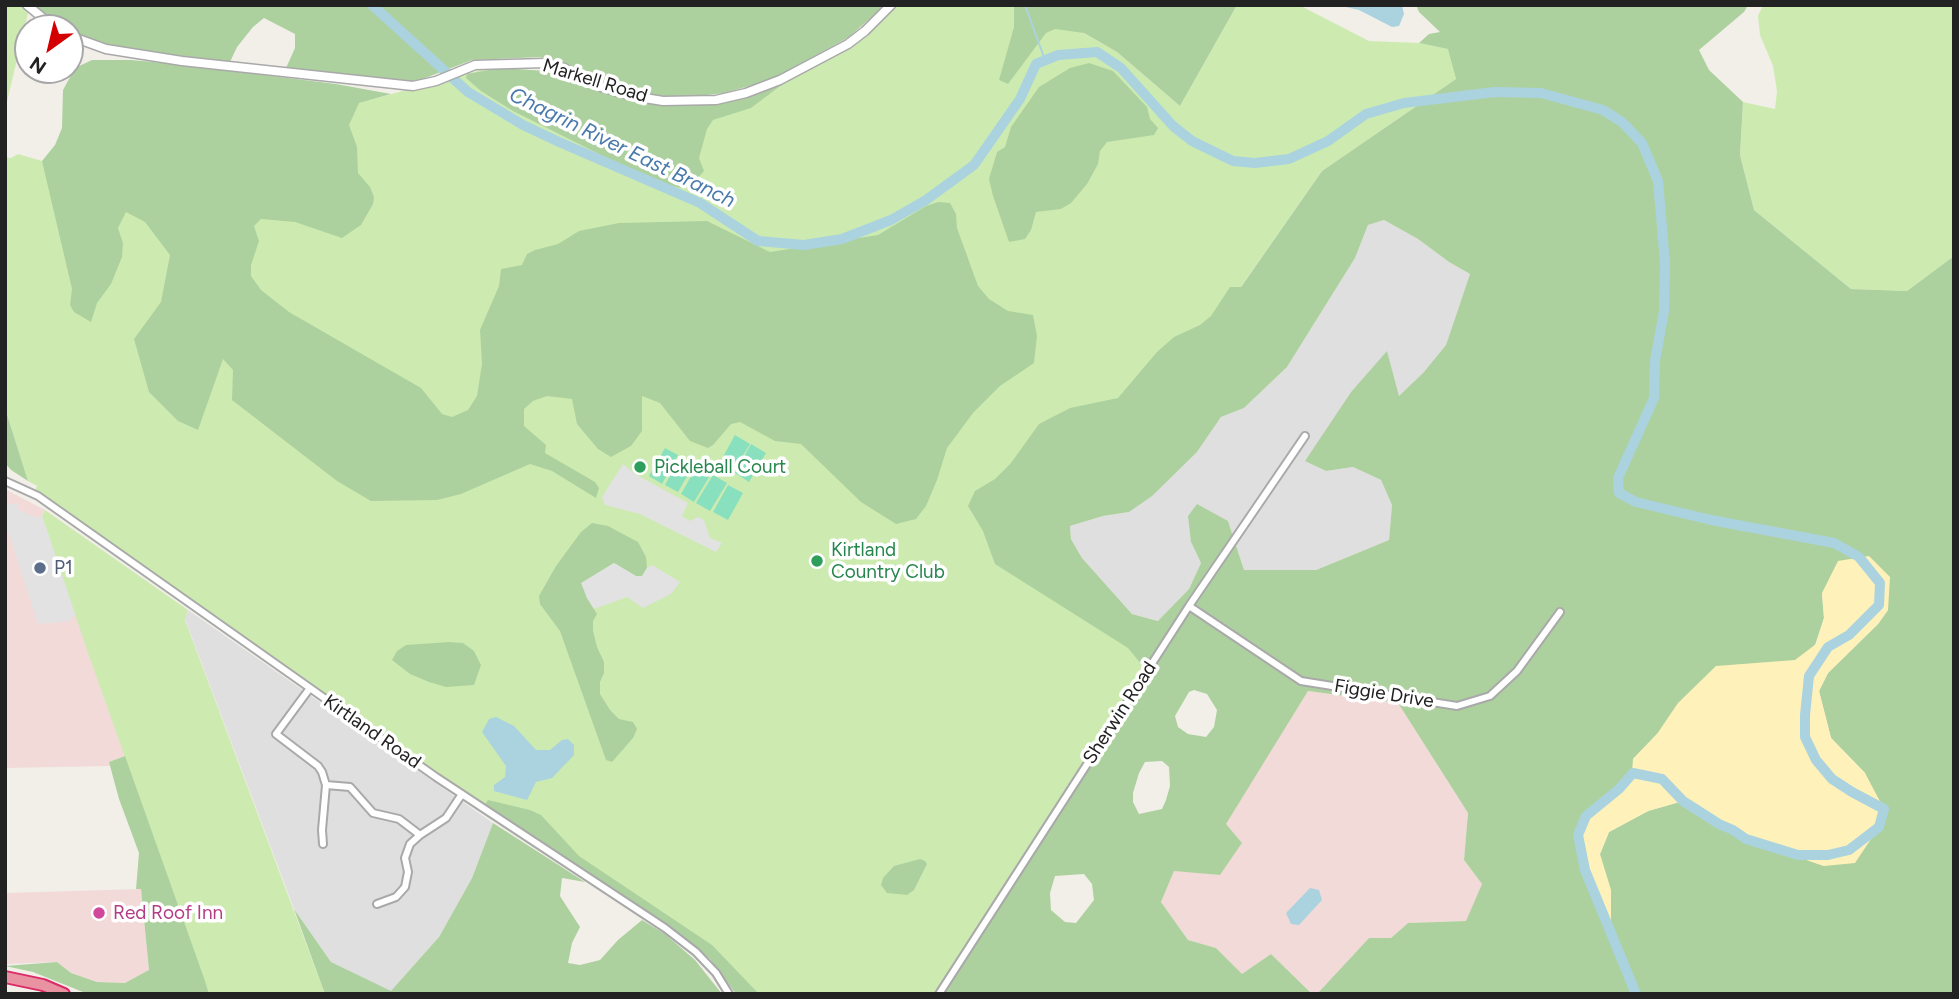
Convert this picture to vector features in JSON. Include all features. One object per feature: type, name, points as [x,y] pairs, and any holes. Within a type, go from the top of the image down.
[{"type":"highway","points":[[5,977],[43,985],[64,994]]},
{"type":"street","name":"Markell Road","points":[[84,41],[107,49],[182,61],[413,86],[436,81],[475,65],[545,63],[564,68],[598,86],[632,96],[663,101],[716,100],[746,93],[780,80],[838,50],[866,31],[891,5]]},
{"type":"street","name":"Sherwin Road","points":[[939,994],[1189,606],[1305,436]]},
{"type":"street","name":"Kirtland Road","points":[[5,481],[38,496],[462,794],[681,940],[716,973],[729,994]]},
{"type":"street","name":"Figgie Drive","points":[[1189,606],[1301,681],[1457,706],[1490,696],[1517,671],[1560,612]]},
{"type":"street","points":[[310,688],[276,734],[318,766],[324,777],[326,785],[323,844]]},
{"type":"street","points":[[326,785],[350,787],[373,813],[400,819],[420,835]]},
{"type":"street","points":[[377,904],[396,897],[405,887],[408,872],[405,858],[411,844],[446,818],[462,794]]},
{"type":"shaded area","points":[[1384,220],[1470,274],[1446,345],[1423,373],[1399,397],[1387,352],[1351,392],[1306,461],[1326,471],[1353,467],[1381,480],[1392,505],[1389,540],[1316,570],[1244,570],[1228,521],[1191,542],[1201,563],[1189,589],[1159,621],[1132,614],[1082,558],[1071,539],[1070,526],[1103,516],[1129,512],[1197,452],[1221,417],[1244,408],[1287,367],[1355,258],[1368,225]]},
{"type":"shaded area","points":[[623,464],[635,474],[688,503],[682,516],[690,521],[698,517],[704,520],[710,538],[722,543],[716,552],[640,514],[605,505],[602,497]]},
{"type":"shaded area","points":[[5,489],[45,510],[42,516],[125,756],[109,762],[110,766],[5,768]]},
{"type":"shaded area","name":"P1","points":[[5,504],[17,504],[17,509],[37,518],[42,516],[75,614],[69,621],[38,624],[5,521]]},
{"type":"shaded area","points":[[614,563],[636,576],[642,576],[652,565],[680,582],[671,594],[643,608],[627,597],[594,609],[581,583]]},
{"type":"shaded area","points":[[188,610],[493,823],[472,878],[439,937],[391,992],[331,962],[294,909],[185,619]]},
{"type":"shaded area","points":[[1308,691],[1398,703],[1468,813],[1464,860],[1482,884],[1467,921],[1408,923],[1391,938],[1369,938],[1317,994],[1312,994],[1271,954],[1242,975],[1216,948],[1188,940],[1161,902],[1174,870],[1220,875],[1242,843],[1225,824]]},
{"type":"shaded area","points":[[141,889],[149,970],[135,979],[125,983],[97,982],[71,973],[57,962],[5,964],[5,893]]},
{"type":"green space","points":[[5,5],[21,5],[28,13],[14,14],[14,72],[5,110]]},
{"type":"green space","points":[[35,5],[885,5],[849,37],[771,80],[724,93],[690,97],[643,95],[599,83],[574,69],[541,57],[472,60],[415,82],[286,68],[295,48],[295,34],[264,18],[237,47],[230,62],[200,59],[105,45],[84,37],[84,14],[43,14]]},
{"type":"green space","name":"Kirtland Country Club","points":[[896,5],[1057,5],[1066,23],[1117,52],[1180,106],[1237,5],[1299,5],[1369,41],[1419,43],[1449,49],[1456,79],[1322,171],[1216,322],[1046,551],[1156,654],[935,994],[748,994],[708,945],[454,785],[35,491],[37,486],[28,481],[5,408],[5,157],[11,158],[18,154],[42,161],[91,188],[347,106],[481,70],[546,71],[617,97],[662,104],[730,100],[784,83],[843,52],[866,35]]},
{"type":"green space","points":[[1014,5],[1237,5],[1180,106],[1117,52],[1084,33],[1055,29],[1046,33],[1008,84],[999,80],[1014,27]]},
{"type":"green space","points":[[1416,5],[1748,5],[1744,12],[1699,50],[1709,70],[1743,102],[1740,155],[1754,210],[1851,289],[1907,291],[1954,256],[1954,994],[1317,994],[1369,938],[1391,938],[1408,923],[1466,921],[1482,884],[1464,860],[1468,813],[1398,703],[1308,691],[1226,824],[1242,843],[1220,875],[1174,871],[1161,902],[1188,940],[1216,948],[1242,974],[1271,954],[1312,994],[943,994],[1146,670],[1128,648],[995,564],[983,531],[968,506],[975,491],[995,479],[1011,463],[1039,424],[1070,408],[1118,398],[1157,352],[1174,337],[1200,325],[1211,316],[1230,287],[1241,287],[1322,171],[1456,79],[1448,49],[1419,43],[1429,34],[1440,32],[1419,12]],"holes":[[[1384,220],[1470,274],[1446,345],[1423,373],[1399,396],[1387,351],[1351,392],[1305,461],[1326,471],[1353,467],[1381,480],[1392,505],[1389,540],[1316,570],[1244,570],[1228,521],[1197,504],[1188,516],[1191,542],[1201,563],[1189,589],[1158,621],[1132,614],[1082,558],[1071,539],[1070,526],[1103,516],[1129,512],[1152,496],[1197,452],[1221,417],[1244,408],[1287,367],[1355,258],[1368,225]],[[1822,593],[1888,610],[1878,624],[1828,673],[1819,691],[1831,738],[1865,773],[1824,866],[1746,839],[1683,801],[1648,811],[1609,832],[1600,854],[1585,870],[1578,835],[1586,816],[1619,789],[1633,773],[1633,759],[1657,734],[1808,666],[1824,618]],[[1194,690],[1207,694],[1217,710],[1214,727],[1206,737],[1188,734],[1178,727],[1175,716],[1189,692]],[[1162,761],[1169,767],[1170,786],[1162,809],[1139,814],[1133,802],[1139,773],[1145,762]],[[1084,874],[1092,884],[1094,900],[1076,923],[1065,922],[1051,910],[1050,893],[1055,876]]]},
{"type":"green space","points":[[1763,5],[1954,5],[1954,256],[1907,291],[1851,289],[1754,210],[1740,155],[1743,102],[1775,109],[1777,91],[1773,66],[1760,35],[1758,16]]},
{"type":"green space","points":[[92,60],[131,60],[176,64],[336,84],[391,94],[359,103],[349,125],[357,147],[358,173],[370,187],[374,197],[361,225],[342,238],[295,222],[261,219],[254,226],[259,241],[251,265],[251,276],[261,290],[289,312],[421,388],[442,414],[452,417],[468,410],[477,396],[482,364],[480,330],[499,286],[501,269],[522,265],[527,254],[558,244],[579,231],[619,223],[707,221],[770,252],[878,235],[926,206],[938,202],[950,203],[956,214],[957,228],[978,286],[989,299],[1008,311],[1033,315],[1037,336],[1034,363],[1000,386],[973,413],[947,448],[926,506],[916,519],[896,524],[861,502],[801,444],[775,441],[740,422],[731,424],[708,448],[690,441],[660,403],[642,396],[642,431],[631,446],[611,457],[598,449],[577,424],[572,399],[547,396],[533,401],[524,409],[524,426],[546,445],[545,453],[595,482],[599,488],[596,498],[552,471],[530,464],[461,494],[437,500],[371,501],[337,481],[232,400],[233,370],[223,359],[198,430],[178,421],[149,392],[134,339],[161,302],[170,255],[145,222],[126,212],[118,228],[123,243],[122,257],[111,284],[97,303],[91,322],[74,312],[70,305],[72,289],[42,161],[55,145],[62,128],[63,90],[66,84],[84,84],[84,64]]},
{"type":"green space","points":[[1089,63],[1113,71],[1147,107],[1150,119],[1158,128],[1154,135],[1107,142],[1100,151],[1098,164],[1087,184],[1071,203],[1061,209],[1036,212],[1031,230],[1025,239],[1009,242],[989,179],[997,152],[1005,147],[1011,127],[1039,87],[1070,68]]},
{"type":"green space","points":[[501,68],[546,71],[617,97],[662,104],[730,100],[784,83],[751,108],[713,120],[707,129],[699,158],[704,171],[692,185],[684,189],[609,159],[513,111],[466,78],[467,74]]},
{"type":"green space","points":[[5,408],[28,481],[5,463]]},
{"type":"green space","points":[[735,435],[750,444],[733,472],[719,464]]},
{"type":"green space","points":[[751,444],[766,453],[749,482],[735,473]]},
{"type":"green space","points":[[665,448],[678,455],[662,484],[649,476]]},
{"type":"green space","points":[[681,456],[694,464],[678,492],[665,485]]},
{"type":"green space","points":[[697,466],[711,474],[694,502],[681,494]]},
{"type":"green space","points":[[713,475],[727,483],[710,511],[696,503]]},
{"type":"green space","points":[[728,485],[743,493],[728,520],[713,512]]},
{"type":"green space","points":[[45,510],[188,610],[185,620],[325,994],[209,994],[87,650],[42,516]]},
{"type":"green space","points":[[592,523],[608,526],[638,542],[646,557],[647,568],[642,576],[636,576],[614,563],[582,583],[597,614],[593,621],[593,631],[604,662],[600,694],[619,719],[633,722],[637,729],[633,738],[612,762],[606,760],[560,631],[540,604],[539,596],[556,566],[581,532]]},
{"type":"green space","points":[[463,643],[474,651],[481,665],[474,685],[446,687],[429,682],[410,674],[392,660],[397,651],[406,645]]},
{"type":"green space","points":[[125,756],[209,994],[88,994],[33,972],[5,966],[57,962],[71,973],[97,982],[125,983],[149,970],[141,889],[136,889],[139,853],[109,762]]},
{"type":"green space","points":[[488,800],[541,815],[579,856],[712,945],[759,994],[736,994],[710,959],[686,939],[484,806]]},
{"type":"green space","points":[[493,823],[585,882],[562,878],[560,896],[580,927],[572,943],[568,963],[580,965],[600,960],[642,920],[665,934],[695,960],[722,994],[325,994],[294,909],[331,962],[391,991],[439,937],[472,878]]},
{"type":"green space","points":[[920,859],[927,864],[914,890],[907,895],[887,893],[881,885],[883,878],[894,866]]},
{"type":"sand","points":[[1869,556],[1890,577],[1888,610],[1878,624],[1828,673],[1819,691],[1831,738],[1865,773],[1884,809],[1879,827],[1855,863],[1824,866],[1746,839],[1683,801],[1648,811],[1609,832],[1600,854],[1611,890],[1611,929],[1585,870],[1578,835],[1586,816],[1619,789],[1632,773],[1633,759],[1657,734],[1678,703],[1716,666],[1795,660],[1816,644],[1824,618],[1822,593],[1838,561]]},
{"type":"water","points":[[1337,5],[1402,5],[1404,14],[1399,26],[1392,27],[1359,10]]},
{"type":"water","points":[[496,717],[514,726],[536,750],[550,750],[562,740],[568,739],[574,745],[574,755],[552,778],[536,782],[527,800],[494,791],[494,785],[505,777],[506,766],[482,732],[489,719]]},
{"type":"water","points":[[1310,888],[1319,890],[1322,900],[1299,925],[1291,924],[1286,913]]},
{"type":"waterway","name":"Chagrin River East Branch","points":[[372,5],[468,92],[523,125],[700,203],[758,241],[804,245],[842,239],[891,220],[926,200],[974,165],[1020,99],[1036,64],[1058,55],[1097,52],[1121,68],[1173,126],[1192,141],[1233,161],[1255,163],[1289,159],[1328,141],[1366,114],[1404,103],[1495,92],[1541,93],[1603,110],[1622,122],[1642,143],[1658,181],[1665,263],[1664,311],[1655,361],[1654,398],[1618,478],[1619,493],[1636,502],[1711,520],[1834,543],[1859,557],[1880,583],[1879,605],[1849,635],[1828,647],[1809,676],[1805,737],[1816,760],[1832,779],[1884,809],[1879,827],[1849,850],[1828,855],[1798,855],[1746,839],[1683,801],[1662,779],[1633,773],[1619,789],[1586,816],[1578,835],[1585,870],[1636,994]]},
{"type":"waterway","points":[[1025,5],[1045,60]]},
{"type":"place","name":"Pickleball Court","points":[[640,467]]},
{"type":"place","name":"Kirtland Country Club","points":[[817,561]]},
{"type":"place","name":"P1","points":[[40,568]]},
{"type":"place","name":"Red Roof Inn","points":[[99,913]]}]
